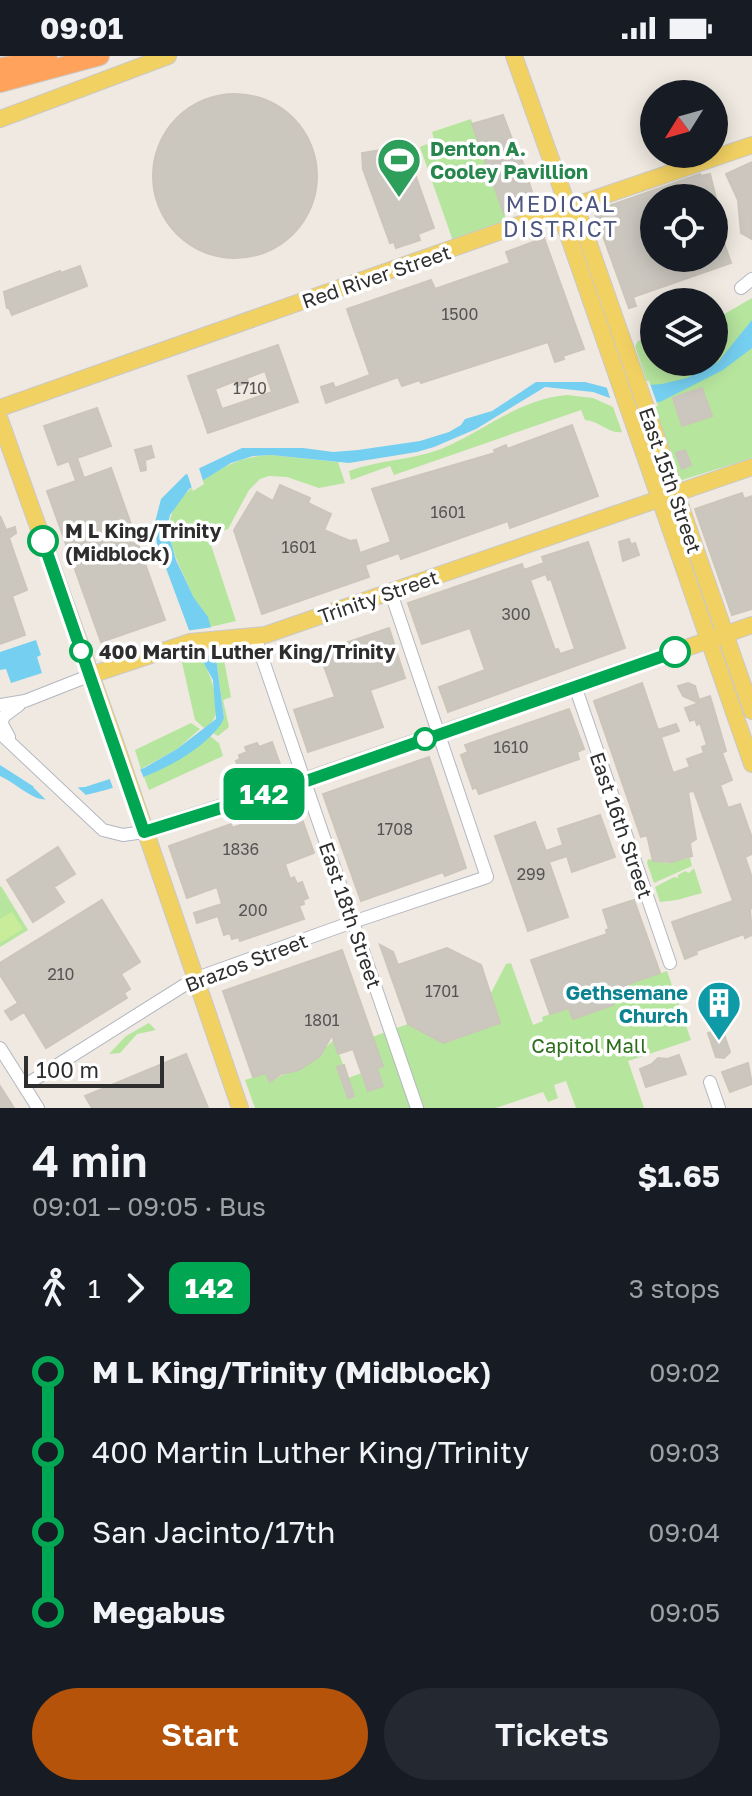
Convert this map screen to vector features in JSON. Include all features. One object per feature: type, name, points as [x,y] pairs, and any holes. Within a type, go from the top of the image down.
[{"type":"highway","points":[[0,67],[63,56]]},
{"type":"highway","points":[[0,83],[100,56]]},
{"type":"main road","points":[[0,119],[168,56]]},
{"type":"main road","name":"East 15th Street","points":[[514,56],[568,207],[581,221],[625,371],[717,638],[752,764]]},
{"type":"main road","name":"Red River Street","points":[[0,408],[752,145]]},
{"type":"main road","name":"East 15th Street","points":[[568,207],[565,226],[605,336],[625,371]]},
{"type":"main road","points":[[0,420],[115,742],[240,1108]]},
{"type":"main road","name":"Trinity Street","points":[[91,675],[196,641],[255,637],[752,467]]},
{"type":"main road","points":[[144,832],[304,781],[752,625]]},
{"type":"main road","name":"East 15th Street","points":[[717,638],[752,711]]},
{"type":"street","points":[[741,288],[752,279]]},
{"type":"street","points":[[391,593],[438,735]]},
{"type":"street","name":"East 18th Street","points":[[255,637],[416,1105]]},
{"type":"street","name":"Trinity Street","points":[[0,705],[25,701],[91,675]]},
{"type":"street","name":"East 16th Street","points":[[575,686],[670,963]]},
{"type":"street","points":[[17,749],[5,731],[3,717],[25,701]]},
{"type":"street","points":[[0,733],[103,830],[114,834],[144,832]]},
{"type":"street","name":"Brazos Street","points":[[24,1086],[194,979],[487,877],[438,735]]},
{"type":"street","points":[[0,1048],[38,1108]]},
{"type":"street","points":[[710,1082],[719,1108]]},
{"type":"green space","points":[[471,119],[507,222],[453,241],[420,147],[427,144],[431,155],[438,152],[432,132]]},
{"type":"green space","points":[[752,298],[752,458],[682,480],[679,479],[645,376],[728,376],[728,312]]},
{"type":"green space","points":[[640,341],[640,361],[635,346]]},
{"type":"green space","points":[[567,395],[593,398],[613,407],[622,432],[585,420],[581,410],[394,475],[390,466],[351,480],[349,471],[441,449],[517,409]]},
{"type":"green space","points":[[271,455],[338,462],[345,483],[319,488],[287,477],[269,476],[260,479],[249,490],[228,529],[208,536],[236,621],[210,627],[172,547],[170,520],[175,506],[186,493],[211,475],[243,459]]},
{"type":"green space","points":[[218,653],[223,655],[231,697],[223,700],[229,727],[218,736],[213,733],[224,717],[216,658]]},
{"type":"green space","points":[[200,654],[217,704],[212,722],[204,728],[195,720],[181,658]]},
{"type":"green space","points":[[191,723],[200,729],[177,749],[141,769],[135,750]]},
{"type":"green space","points":[[210,736],[219,743],[223,756],[149,790],[144,777],[188,754]]},
{"type":"green space","points":[[690,858],[692,866],[654,883],[648,859],[666,863]]},
{"type":"green space","points":[[694,868],[702,893],[660,902],[655,887]]},
{"type":"green space","points":[[0,887],[28,930],[0,947]]},
{"type":"green space","points":[[12,912],[23,929],[0,943],[0,919]]},
{"type":"green space","name":"Capitol Mall","points":[[511,963],[533,1025],[543,1021],[542,1017],[628,988],[628,984],[667,971],[691,1040],[628,1061],[644,1108],[576,1108],[566,1081],[554,1085],[558,1098],[548,1102],[543,1092],[496,1108],[255,1108],[245,1080],[266,1073],[270,1082],[312,1062],[334,1040],[348,1078],[382,1066],[372,1037],[408,1024],[443,1043],[499,1023],[490,995],[506,964]]},
{"type":"green space","points":[[149,1023],[156,1030],[137,1034],[120,1053],[109,1054],[126,1036]]},
{"type":"water","points":[[752,320],[752,348],[728,366],[728,350]]},
{"type":"water","points":[[711,376],[660,402],[640,404],[621,402],[593,392],[545,387],[476,429],[417,452],[349,463],[271,455],[253,456],[231,463],[189,489],[170,515],[167,528],[176,560],[194,598],[208,617],[218,653],[216,658],[224,718],[221,724],[208,739],[173,764],[130,782],[87,794],[41,799],[0,776],[0,765],[39,790],[85,787],[144,768],[177,749],[216,719],[213,680],[196,649],[157,544],[154,526],[161,499],[185,475],[242,448],[303,448],[333,452],[420,441],[449,432],[465,419],[492,411],[536,382],[585,382],[608,388],[662,384]]},
{"type":"water","points":[[36,640],[42,673],[11,683],[6,669],[0,670],[0,652]]},
{"type":"pier","points":[[649,381],[658,406],[640,408],[612,404],[605,382]]},
{"type":"pier","points":[[198,465],[204,484],[193,491],[186,470]]},
{"type":"pier","points":[[214,627],[222,655],[195,655],[185,631]]},
{"type":"pier","points":[[139,766],[145,781],[114,791],[109,777]]},
{"type":"pier","points":[[74,784],[87,796],[49,803],[33,787],[38,785],[54,790]]},
{"type":"building","points":[[235,94],[266,100],[293,118],[311,145],[317,176],[311,207],[293,234],[266,252],[235,258],[204,252],[177,234],[159,207],[153,176],[159,145],[177,118],[204,100]]},
{"type":"building","points":[[503,115],[533,195],[527,197],[530,205],[504,214],[472,124]]},
{"type":"building","name":"Denton A. Cooley Pavillion","points":[[405,146],[434,228],[418,234],[420,240],[396,248],[394,242],[390,243],[363,169],[362,153]]},
{"type":"building","points":[[752,162],[752,239],[741,233],[738,200],[726,174]]},
{"type":"building","points":[[700,174],[710,174],[712,184],[671,184]]},
{"type":"building","points":[[640,195],[640,272],[705,272],[659,288],[640,288],[640,295],[633,297],[636,306],[629,308],[594,211]]},
{"type":"building","points":[[544,238],[584,349],[555,362],[548,342],[421,383],[420,380],[402,386],[398,377],[326,403],[321,387],[333,383],[335,388],[370,375],[347,309],[431,280],[435,289],[510,263],[506,252]]},
{"type":"building","points":[[80,266],[87,286],[12,315],[7,308],[4,292]]},
{"type":"building","points":[[278,345],[298,402],[208,433],[188,376]],"holes":[[[265,371],[272,392],[222,409],[215,389],[235,381],[237,386]]]},
{"type":"building","points":[[702,388],[712,416],[682,426],[673,398]]},
{"type":"building","points":[[97,408],[111,446],[77,458],[84,478],[111,468],[165,620],[101,642],[47,491],[76,481],[69,461],[58,465],[44,426]]},
{"type":"building","points":[[572,425],[598,496],[510,528],[508,521],[401,559],[399,553],[365,565],[369,577],[262,614],[234,530],[257,492],[273,501],[280,485],[310,498],[308,503],[331,514],[324,530],[350,541],[356,540],[360,553],[391,542],[372,489],[495,453],[494,450],[506,445],[507,449]]},
{"type":"building","points":[[151,446],[154,457],[145,460],[146,470],[141,471],[135,450]]},
{"type":"building","points":[[685,450],[691,465],[682,469],[676,453]]},
{"type":"building","points":[[742,493],[744,499],[752,496],[752,609],[732,615],[695,509]]},
{"type":"building","points":[[0,516],[6,530],[15,527],[16,533],[9,538],[27,590],[12,596],[25,635],[0,644]]},
{"type":"building","points":[[629,539],[631,545],[635,543],[639,555],[623,561],[619,542]]},
{"type":"building","points":[[588,542],[625,648],[448,712],[439,687],[485,670],[470,628],[422,644],[408,603],[522,564],[524,570],[544,563],[542,557]],"holes":[[[546,574],[548,580],[551,579],[575,649],[560,654],[558,649],[555,650],[530,580]]]},
{"type":"building","points":[[389,628],[405,678],[370,690],[383,727],[308,752],[294,710],[335,697],[319,652]]},
{"type":"building","points":[[642,683],[658,730],[676,724],[679,731],[661,737],[673,773],[690,767],[687,759],[704,753],[702,747],[707,745],[700,723],[697,725],[695,719],[690,721],[685,708],[699,703],[683,696],[678,686],[688,683],[695,686],[699,700],[710,696],[726,751],[722,753],[732,780],[720,785],[728,808],[740,804],[752,838],[752,854],[745,857],[752,878],[752,935],[745,938],[744,934],[696,951],[697,954],[685,959],[672,922],[733,901],[694,791],[688,792],[696,839],[690,843],[692,856],[671,862],[653,861],[647,835],[641,837],[594,701]]},
{"type":"building","points":[[569,709],[584,749],[577,752],[579,759],[479,794],[476,787],[473,789],[461,755],[468,752],[465,745]]},
{"type":"building","points":[[272,742],[282,770],[244,783],[236,761],[240,759],[239,755],[247,752],[245,747],[257,743],[259,747]]},
{"type":"building","points":[[429,757],[466,868],[445,876],[443,872],[361,901],[323,794]]},
{"type":"building","points":[[297,805],[314,853],[285,864],[290,879],[294,877],[297,884],[302,882],[308,898],[299,906],[304,919],[240,941],[239,937],[232,939],[230,933],[224,935],[218,916],[197,923],[194,913],[222,904],[217,887],[187,898],[169,846]]},
{"type":"building","points":[[600,815],[615,857],[572,872],[567,856],[549,862],[568,917],[528,931],[495,836],[535,822],[546,851],[563,845],[558,829]]},
{"type":"building","points":[[58,847],[75,874],[54,887],[64,902],[33,922],[7,880]]},
{"type":"building","points":[[102,900],[140,962],[121,974],[130,989],[124,993],[127,998],[46,1048],[24,1012],[11,1020],[5,1011],[18,1003],[0,975],[0,963]]},
{"type":"building","points":[[634,900],[660,973],[609,994],[613,1005],[573,1019],[569,1008],[550,1014],[531,960],[607,934],[606,930],[609,929],[603,910]]},
{"type":"building","points":[[380,945],[393,952],[398,965],[447,948],[481,965],[500,1023],[443,1043],[408,1024]]},
{"type":"building","points":[[342,950],[383,1066],[377,1068],[383,1086],[368,1091],[353,1049],[338,1054],[332,1035],[320,1056],[299,1070],[281,1074],[270,1082],[266,1073],[253,1077],[223,991]]},
{"type":"building","name":"Gethsemane Church","points":[[722,1028],[730,1052],[724,1058],[716,1057],[708,1033]]},
{"type":"building","points":[[186,1054],[208,1108],[92,1108],[85,1096]]},
{"type":"building","points":[[679,1055],[686,1074],[646,1087],[640,1069],[658,1058]]},
{"type":"building","points":[[748,1063],[752,1084],[730,1092],[722,1072]]},
{"type":"building","points":[[344,1065],[354,1096],[348,1098],[337,1067]]},
{"type":"building","points":[[0,1086],[14,1108],[0,1108]]},
{"type":"bus line","name":"142","points":[[43,541],[144,832],[295,785],[675,652]]},
{"type":"place","name":"Denton A. Cooley Pavillion","points":[[399,199]]},
{"type":"place","name":"M L King/Trinity (Midblock)","points":[[43,541]]},
{"type":"place","name":"400 Martin Luther King/Trinity","points":[[81,651]]},
{"type":"place","name":"Gethsemane Church","points":[[719,1042]]},
{"type":"district","name":"MEDICAL DISTRICT","points":[[561,216]]}]
